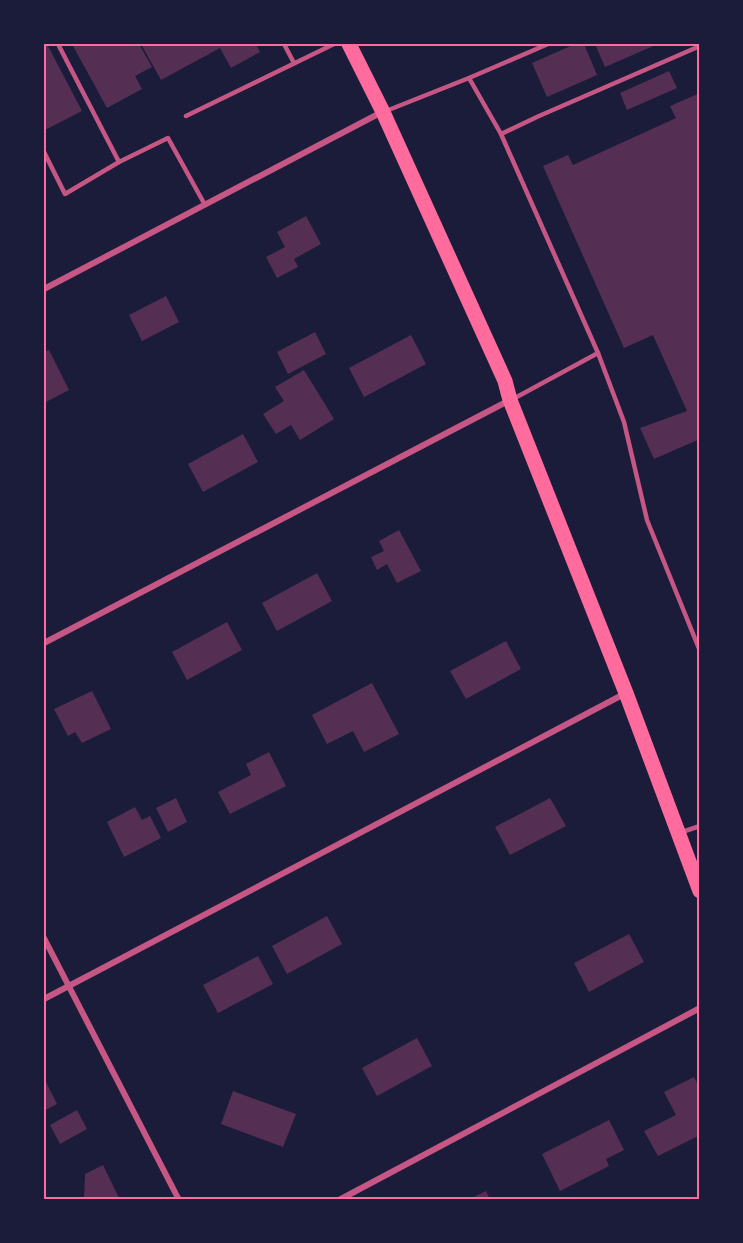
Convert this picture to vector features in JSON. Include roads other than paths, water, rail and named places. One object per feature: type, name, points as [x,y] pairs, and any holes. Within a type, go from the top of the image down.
[{"type":"main road","points":[[349,44],[383,112],[505,381],[510,400],[626,693],[699,891]]},
{"type":"street","points":[[44,289],[383,112]]},
{"type":"street","points":[[44,643],[510,400]]},
{"type":"street","points":[[44,999],[626,693]]},
{"type":"street","points":[[44,938],[179,1200]]},
{"type":"street","points":[[339,1200],[699,1008]]},
{"type":"lane","points":[[58,44],[119,162]]},
{"type":"lane","points":[[284,44],[294,63]]},
{"type":"lane","points":[[186,116],[334,44]]},
{"type":"lane","points":[[383,112],[548,44]]},
{"type":"lane","points":[[501,134],[699,46]]},
{"type":"lane","points":[[469,78],[501,134],[598,353],[624,422],[647,520],[699,651]]},
{"type":"lane","points":[[44,152],[65,194],[119,162],[168,138],[205,205]]},
{"type":"lane","points":[[510,400],[598,353]]},
{"type":"lane","points":[[678,833],[699,826]]}]
